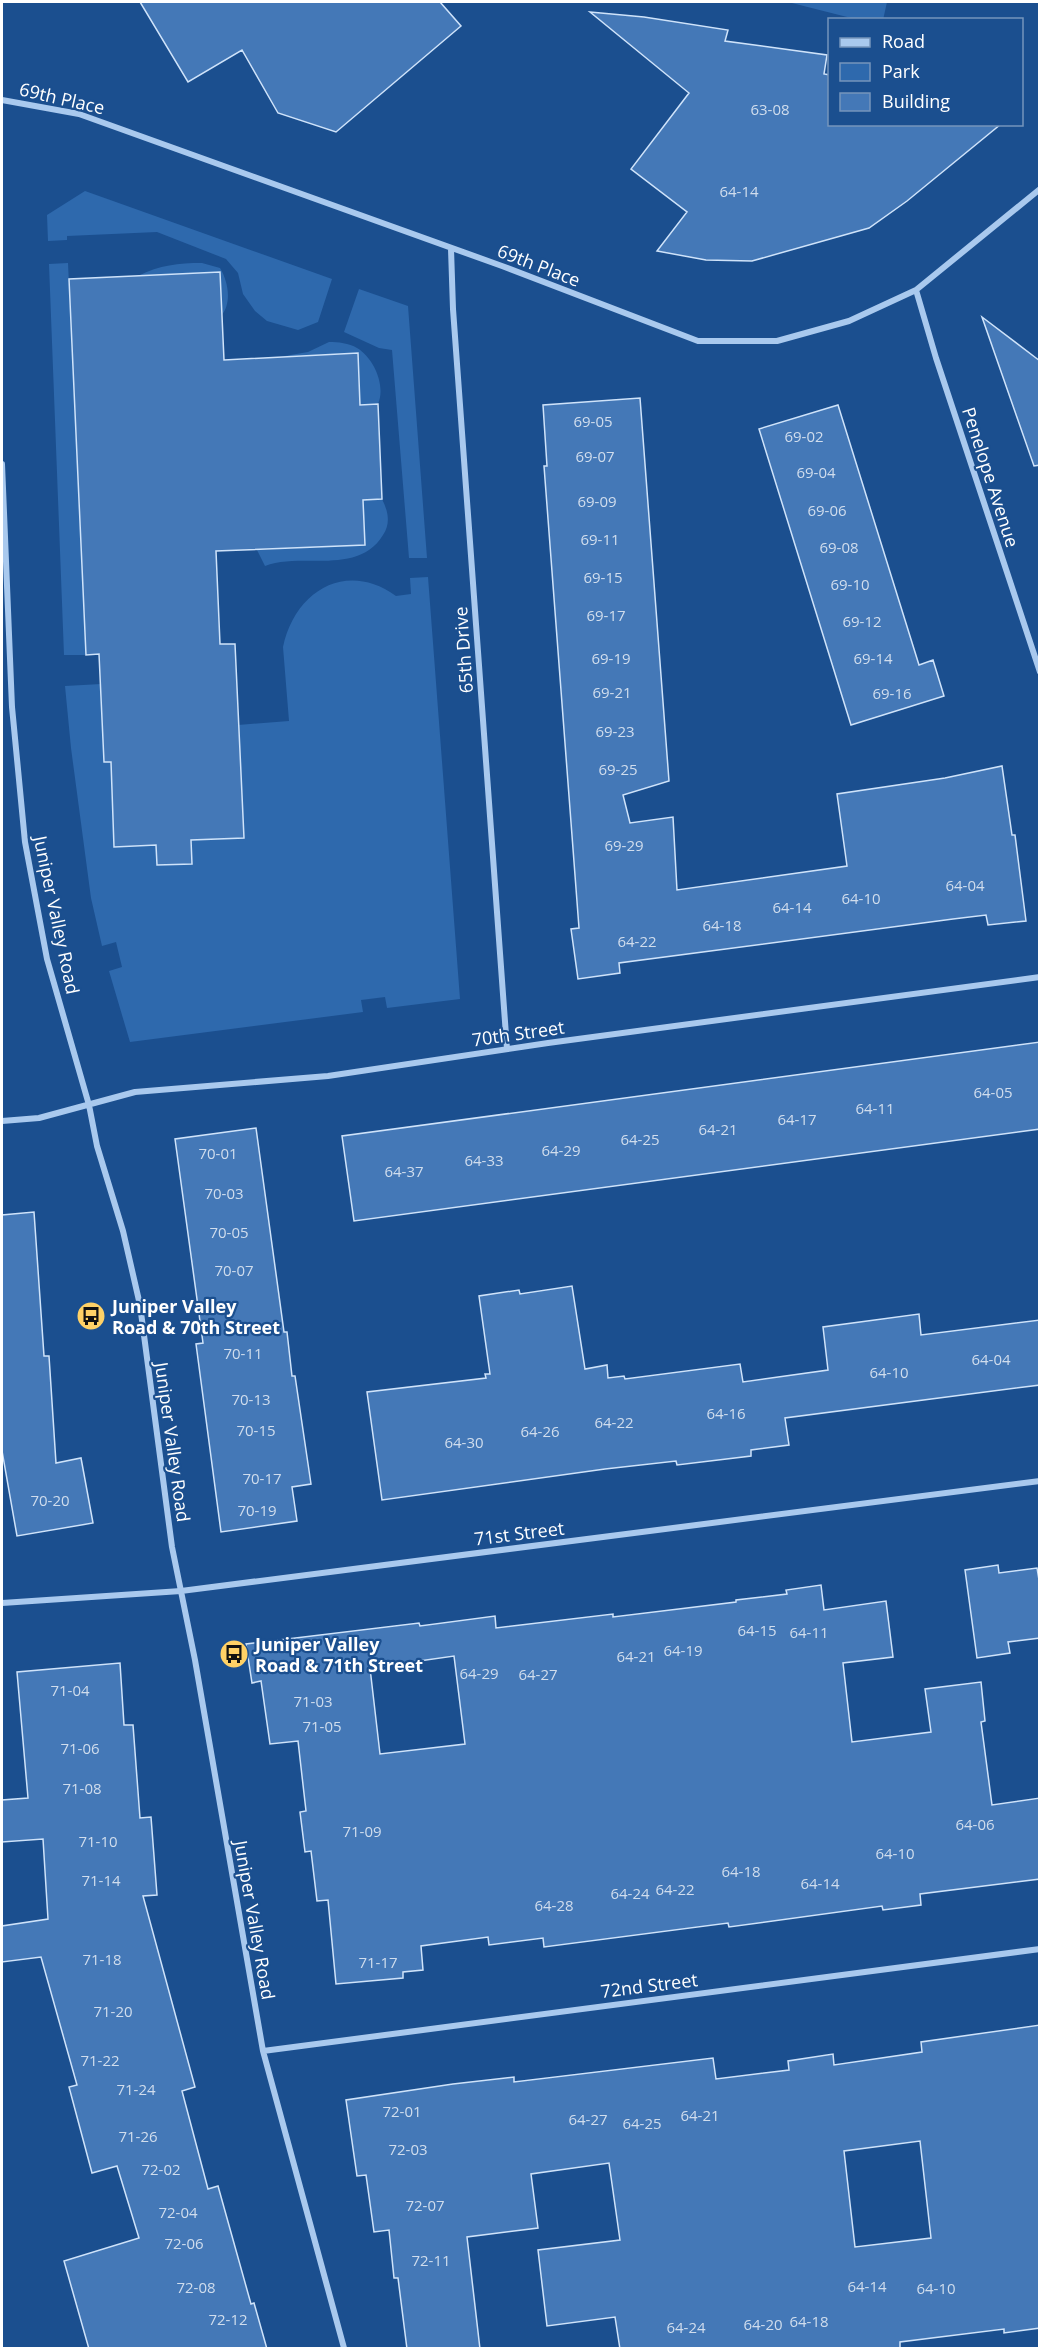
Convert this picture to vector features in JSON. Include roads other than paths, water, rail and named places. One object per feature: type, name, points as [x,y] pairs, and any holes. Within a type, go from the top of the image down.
[{"type":"street","name":"69th Place","points":[[2,100],[80,114],[698,341],[777,341],[849,321],[916,291],[1040,189]]},
{"type":"street","name":"65th Drive","points":[[451,249],[453,309],[507,1049]]},
{"type":"street","name":"Penelope Avenue","points":[[916,291],[1040,672]]},
{"type":"street","name":"Juniper Valley Road","points":[[2,464],[12,707],[26,842],[47,959],[89,1105],[97,1146],[123,1231],[140,1305],[172,1547],[263,2051],[344,2349]]},
{"type":"street","name":"70th Street","points":[[2,1120],[39,1118],[135,1092],[328,1076],[507,1049],[1040,977]]},
{"type":"street","name":"71st Street","points":[[2,1603],[181,1591],[1040,1481]]},
{"type":"street","name":"72nd Street","points":[[263,2051],[1040,1949]]},
{"type":"place","name":"Juniper Valley Road & 70th Street","points":[[91,1316]]},
{"type":"place","name":"Juniper Valley Road & 71th Street","points":[[234,1654]]}]
